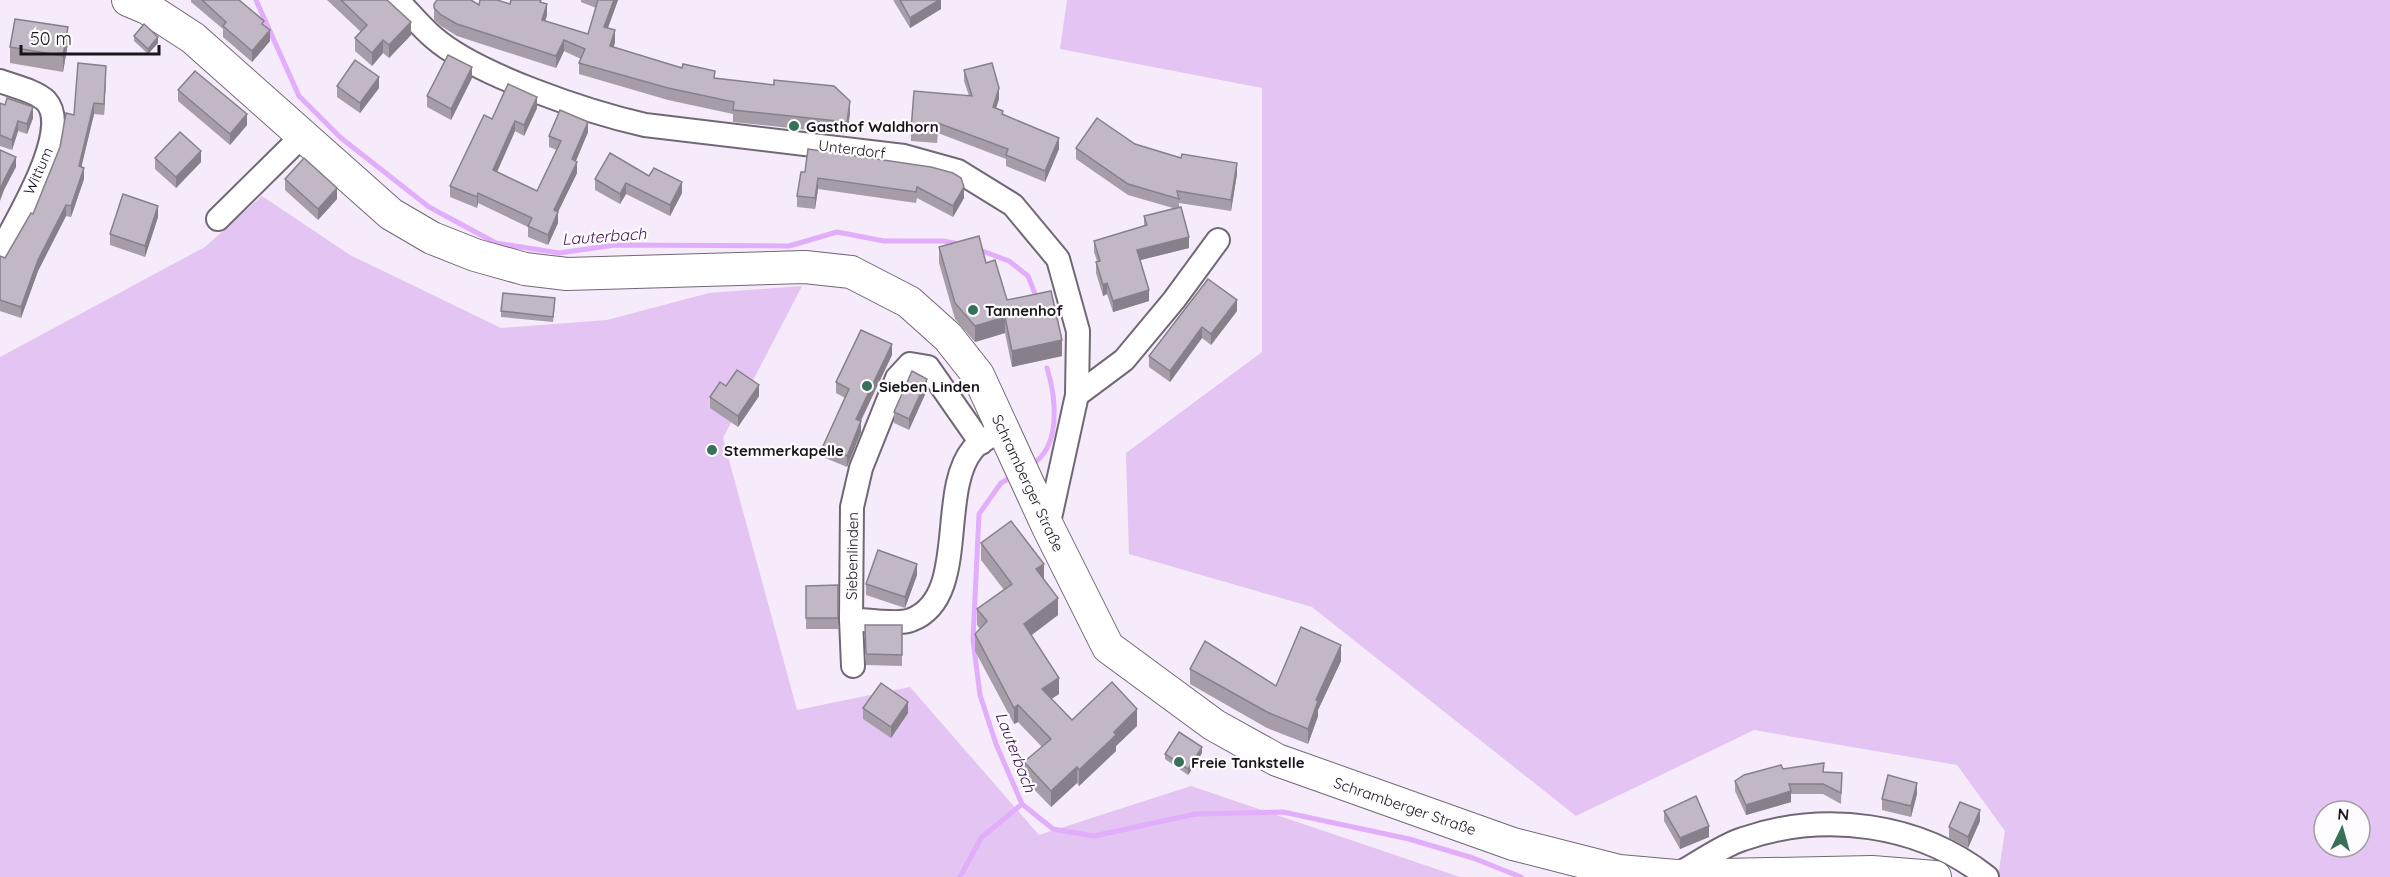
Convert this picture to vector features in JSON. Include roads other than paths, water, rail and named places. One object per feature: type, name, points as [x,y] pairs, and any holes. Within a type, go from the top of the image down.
[{"type":"main road","name":"Schramberger Straße","points":[[128,0],[147,8],[193,38],[301,137],[392,214],[442,242],[475,255],[525,269],[567,274],[805,267],[850,272],[909,302],[948,337],[978,375],[1000,442],[1030,487],[1108,647],[1179,702],[1244,744],[1316,775],[1513,844],[1619,871],[1676,876],[1872,872],[1935,877]]},
{"type":"street","name":"Unterdorf","points":[[397,0],[433,37],[462,57],[499,75],[610,117],[645,125],[894,154],[958,171],[1013,205],[1058,259],[1078,331],[1077,395],[1048,527]]},
{"type":"street","name":"Wittum","points":[[0,81],[45,99],[53,111],[54,126],[49,152],[0,252]]},
{"type":"street","points":[[218,219],[301,137]]},
{"type":"street","points":[[1077,395],[1124,360],[1174,300],[1218,240]]},
{"type":"street","name":"Siebenlinden","points":[[851,619],[910,621],[930,610],[946,575],[957,476],[973,449],[1000,442],[928,367],[910,364],[897,378],[861,468],[852,507],[851,619],[854,666]]},
{"type":"street","points":[[1676,876],[1741,839],[1794,825],[1867,825],[1932,844],[1970,864],[1987,877]]},
{"type":"waterway","name":"Lauterbach","points":[[256,0],[299,96],[341,138],[429,207],[496,243],[559,253],[615,245],[789,246],[837,232],[884,241],[943,241],[959,244]]},
{"type":"waterway","name":"Lauterbach","points":[[977,249],[1009,261],[1028,276],[1037,299]]},
{"type":"waterway","name":"Lauterbach","points":[[1031,465],[1041,457],[1052,434],[1053,393],[1047,368]]},
{"type":"waterway","name":"Lauterbach","points":[[1013,476],[1001,483],[979,514],[973,640],[980,695],[996,744],[1022,804],[1053,829],[1094,836],[1195,814],[1283,812],[1409,839],[1473,858],[1521,877]]},
{"type":"waterway","points":[[960,877],[981,838],[1022,804]]},
{"type":"place","name":"Gasthof Waldhorn","points":[[794,126]]},
{"type":"place","name":"Tannenhof","points":[[973,310]]},
{"type":"place","name":"Sieben Linden","points":[[867,386]]},
{"type":"place","name":"Stemmerkapelle","points":[[712,450]]},
{"type":"place","name":"Freie Tankstelle","points":[[1179,762]]}]
